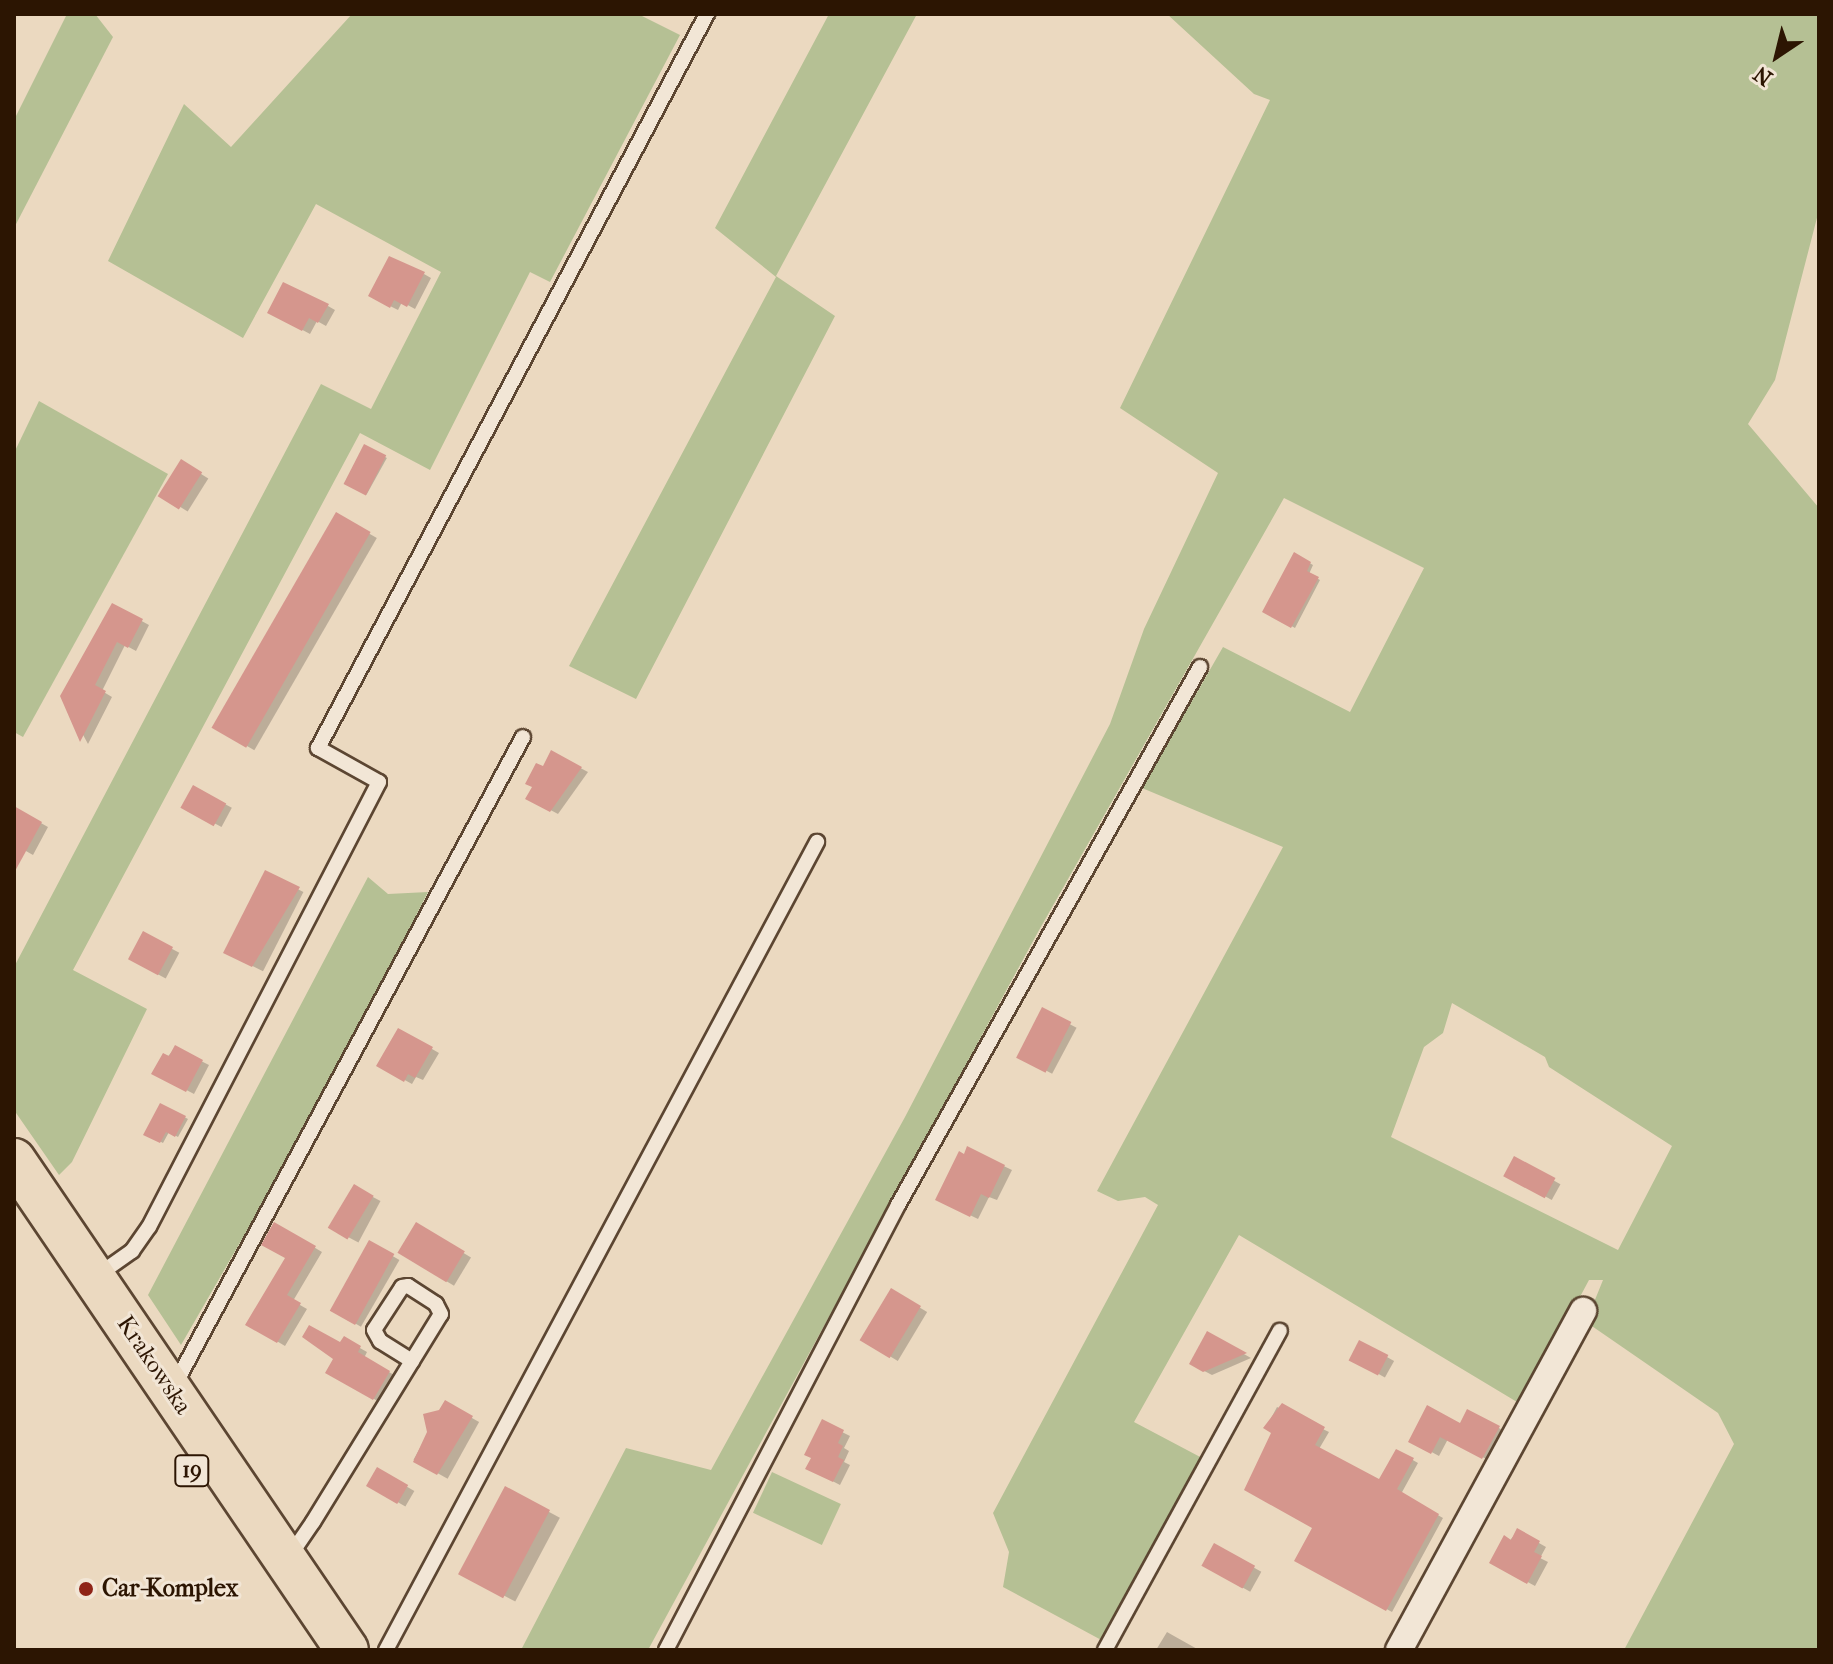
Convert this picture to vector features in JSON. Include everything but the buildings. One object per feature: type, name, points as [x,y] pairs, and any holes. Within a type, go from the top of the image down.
[{"type":"main road","name":"Krakowska","points":[[14,1160],[347,1650]]},
{"type":"main road","name":"Krakowska","points":[[14,1207],[311,1650]]},
{"type":"street","points":[[1399,1650],[1583,1311]]},
{"type":"lane","points":[[94,1277],[132,1251],[149,1227],[379,782],[318,748],[707,14]]},
{"type":"lane","points":[[666,1650],[906,1191],[1200,667]]},
{"type":"lane","points":[[167,1385],[181,1373],[523,737]]},
{"type":"lane","points":[[386,1650],[817,842]]},
{"type":"lane","points":[[286,1560],[412,1361],[441,1314],[436,1304],[408,1286],[402,1287],[374,1330],[380,1341],[412,1361]]},
{"type":"lane","points":[[1105,1650],[1280,1331]]},
{"type":"green space","points":[[67,14],[95,14],[113,37],[14,228],[14,120]]},
{"type":"green space","points":[[352,14],[638,14],[680,35],[550,282],[530,272],[430,470],[360,433],[73,970],[147,1009],[72,1162],[59,1175],[14,1110],[14,967],[321,384],[371,409],[441,272],[316,204],[243,338],[108,261],[184,104],[231,147]]},
{"type":"green space","points":[[829,14],[917,14],[776,276],[835,316],[636,699],[569,666],[776,277],[715,228]]},
{"type":"green space","points":[[1167,14],[1819,14],[1819,210],[1775,380],[1748,424],[1819,508],[1819,1650],[1624,1650],[1734,1444],[1718,1413],[1586,1322],[1603,1280],[1589,1280],[1522,1405],[1239,1235],[1134,1422],[1204,1459],[1105,1642],[1003,1587],[1009,1552],[993,1513],[1158,1205],[1145,1197],[1118,1201],[1097,1191],[1283,847],[1142,788],[1223,647],[1350,712],[1424,568],[1284,498],[1038,932],[648,1650],[521,1650],[626,1448],[711,1470],[905,1117],[1110,724],[1144,629],[1218,473],[1120,408],[1270,100],[1254,94]],"holes":[[[1452,1003],[1545,1057],[1549,1067],[1672,1146],[1618,1250],[1391,1137],[1424,1047],[1443,1033]]]},
{"type":"green space","points":[[39,401],[168,474],[23,737],[14,732],[14,453]]},
{"type":"green space","points":[[368,877],[388,894],[428,892],[325,1095],[181,1345],[148,1295]]},
{"type":"green space","points":[[772,1472],[841,1504],[822,1545],[753,1513]]},
{"type":"place","name":"Car-Komplex","points":[[86,1589]]}]
